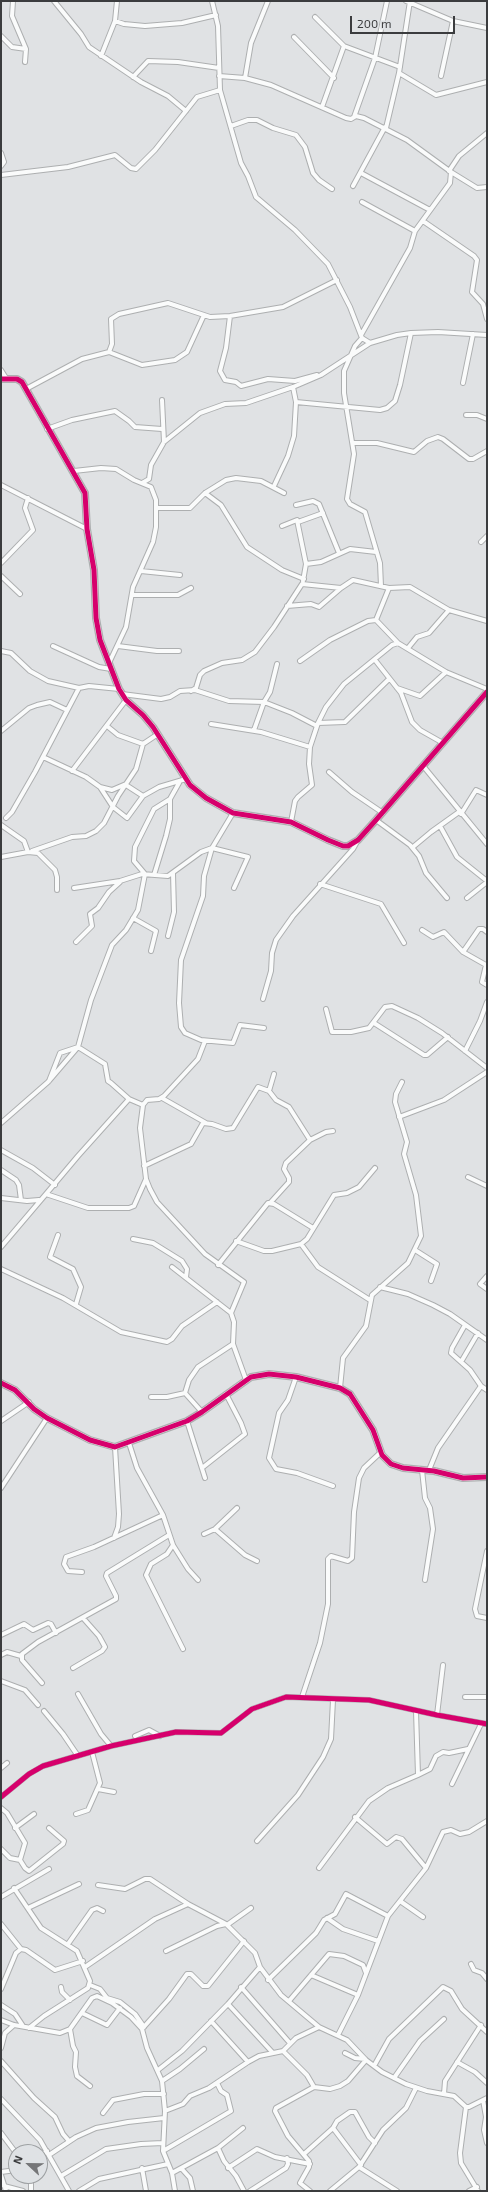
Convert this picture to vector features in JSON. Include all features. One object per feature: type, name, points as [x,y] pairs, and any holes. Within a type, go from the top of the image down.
[{"type":"street","points":[[13,1],[12,16],[26,49],[24,62]]},
{"type":"street","points":[[54,1],[89,47],[133,77],[168,96],[186,111]]},
{"type":"street","points":[[101,56],[116,21],[117,1]]},
{"type":"street","points":[[212,1],[218,26],[220,90],[241,163],[256,197],[295,230],[328,264],[337,280],[361,336],[370,343]]},
{"type":"street","points":[[245,78],[251,44],[268,1]]},
{"type":"street","points":[[354,117],[374,58],[386,1]]},
{"type":"street","points":[[353,186],[385,128],[399,73],[408,2],[453,20],[487,28]]},
{"type":"street","points":[[116,21],[124,24],[144,26],[182,23],[216,15]]},
{"type":"street","points":[[315,17],[344,46],[400,67]]},
{"type":"street","points":[[441,76],[453,20]]},
{"type":"street","points":[[1,36],[12,47],[26,49]]},
{"type":"street","points":[[294,37],[334,78]]},
{"type":"street","points":[[322,107],[334,78],[344,46]]},
{"type":"street","points":[[133,77],[148,61],[178,62],[219,68]]},
{"type":"street","points":[[399,73],[436,95],[487,82]]},
{"type":"street","points":[[219,76],[245,78],[271,85],[346,118],[359,117],[385,128],[407,140],[450,171],[477,188],[487,187]]},
{"type":"street","points":[[1,175],[68,167],[115,155],[131,168],[136,169],[155,150],[197,97],[212,91],[220,90]]},
{"type":"street","points":[[231,126],[248,120],[257,120],[273,128],[296,134],[305,147],[313,173],[319,180],[332,189]]},
{"type":"street","points":[[381,586],[381,569],[365,512],[350,504],[347,499],[354,464],[353,443],[348,407],[344,393],[344,371],[361,336],[410,248],[415,231],[450,183],[450,171],[459,156],[487,133]]},
{"type":"street","points":[[1,153],[4,162],[1,166]]},
{"type":"street","points":[[360,173],[430,210]]},
{"type":"street","points":[[362,202],[415,231]]},
{"type":"street","points":[[423,221],[476,258],[472,292],[483,304],[487,318]]},
{"type":"street","points":[[109,352],[112,344],[111,321],[113,316],[168,303],[210,317],[230,316],[283,307],[337,280]]},
{"type":"street","points":[[26,389],[82,360],[109,352],[142,365],[175,360],[187,352],[204,315]]},
{"type":"street","points":[[230,316],[226,348],[220,371],[225,380],[236,382],[241,386],[268,379],[295,381],[320,375]]},
{"type":"street","points":[[296,402],[380,410],[387,408],[395,401],[400,385],[411,333]]},
{"type":"street","points":[[142,483],[149,479],[151,465],[164,442],[200,414],[225,404],[246,403],[293,387],[320,375],[370,343],[397,335],[411,333],[473,334],[487,336]]},
{"type":"street","points":[[463,383],[473,334]]},
{"type":"street","points":[[1,370],[4,378],[22,382],[47,429],[74,471],[85,493],[87,529],[94,570],[96,618],[100,640],[108,664],[120,692],[126,700],[143,715],[158,734],[190,785],[206,798],[233,812],[291,822],[343,846],[348,846],[358,840]]},
{"type":"street","points":[[274,486],[291,446],[296,422],[296,402],[293,387]]},
{"type":"street","points":[[162,400],[162,429],[164,442]]},
{"type":"street","points":[[47,429],[72,420],[115,411],[129,420],[135,427],[162,429]]},
{"type":"street","points":[[466,415],[477,415],[487,419]]},
{"type":"street","points":[[353,443],[377,443],[414,452],[427,441],[438,437],[471,460],[487,451]]},
{"type":"street","points":[[74,471],[110,468],[142,483],[153,490],[157,508],[156,527],[153,542],[135,581],[129,621],[108,664]]},
{"type":"street","points":[[157,508],[190,508],[205,493],[226,480],[236,478],[261,481],[274,486],[284,493]]},
{"type":"street","points":[[1,486],[28,498],[87,529]]},
{"type":"street","points":[[205,493],[221,506],[247,547],[282,570],[303,581],[341,588]]},
{"type":"street","points":[[1,563],[34,530],[25,508],[28,498]]},
{"type":"street","points":[[296,505],[313,501],[319,504],[339,552]]},
{"type":"street","points":[[282,526],[296,519],[298,522],[323,513]]},
{"type":"street","points":[[190,690],[196,688],[200,674],[204,671],[222,663],[242,660],[255,652],[274,627],[303,581],[306,564],[298,522]]},
{"type":"street","points":[[481,542],[487,536]]},
{"type":"street","points":[[306,564],[321,562],[339,552],[350,549],[376,552]]},
{"type":"street","points":[[141,570],[180,575]]},
{"type":"street","points":[[1,576],[20,594]]},
{"type":"street","points":[[287,606],[311,604],[319,607],[353,580],[389,588],[415,589],[449,610],[487,621]]},
{"type":"street","points":[[132,595],[178,595],[191,588]]},
{"type":"street","points":[[376,620],[389,588]]},
{"type":"street","points":[[408,648],[417,637],[429,633],[449,610]]},
{"type":"street","points":[[376,620],[398,643],[446,672],[487,689]]},
{"type":"street","points":[[300,661],[330,640],[368,621],[376,620]]},
{"type":"street","points":[[291,822],[298,797],[312,786],[309,764],[310,747],[317,724],[326,707],[344,684],[375,660],[392,644],[398,643]]},
{"type":"street","points":[[53,646],[99,667],[111,669]]},
{"type":"street","points":[[118,646],[157,651],[180,651]]},
{"type":"street","points":[[1,651],[11,653],[30,671],[48,681],[79,688],[89,686],[161,698],[170,697],[177,691],[197,690],[229,701],[264,702],[317,724],[345,722],[389,679]]},
{"type":"street","points":[[375,660],[400,693],[412,722],[420,730],[443,743]]},
{"type":"street","points":[[254,730],[264,702],[270,692],[277,664]]},
{"type":"street","points":[[396,687],[420,696],[446,672]]},
{"type":"street","points":[[6,818],[12,812],[43,757],[79,688]]},
{"type":"street","points":[[263,999],[271,971],[272,953],[276,940],[320,884],[353,849],[358,840],[424,767],[487,692]]},
{"type":"street","points":[[482,697],[487,701]]},
{"type":"street","points":[[72,771],[126,700]]},
{"type":"street","points":[[1,731],[29,708],[37,705],[50,702],[67,710]]},
{"type":"street","points":[[211,724],[254,730],[310,747]]},
{"type":"street","points":[[107,726],[118,735],[143,744]]},
{"type":"street","points":[[1,856],[30,852],[72,837],[91,834],[104,823],[138,765],[143,744],[158,734]]},
{"type":"street","points":[[43,757],[86,777],[100,787],[113,807],[127,818],[143,796],[159,787],[179,783],[186,779]]},
{"type":"street","points":[[424,767],[460,813],[487,844]]},
{"type":"street","points":[[329,772],[352,792],[383,813]]},
{"type":"street","points":[[154,875],[168,830],[170,799],[179,783]]},
{"type":"street","points":[[100,787],[112,790],[126,785]]},
{"type":"street","points":[[126,785],[143,796]]},
{"type":"street","points":[[413,847],[460,813],[476,790],[487,794]]},
{"type":"street","points":[[145,874],[134,861],[135,847],[155,806],[170,799]]},
{"type":"street","points":[[233,812],[212,848],[204,876],[203,896],[187,937],[179,970],[179,1003],[182,1029],[184,1033],[205,1040],[233,1043],[240,1025],[264,1028]]},
{"type":"street","points":[[376,820],[399,835],[413,847],[419,856],[426,873],[447,898]]},
{"type":"street","points":[[1,826],[24,841],[30,852],[51,864],[57,877],[57,890]]},
{"type":"street","points":[[440,826],[457,857],[487,881],[467,898]]},
{"type":"street","points":[[74,888],[120,881],[145,874],[163,877],[173,874],[201,852],[212,848],[248,858],[234,888]]},
{"type":"street","points":[[1,1123],[48,1082],[78,1047],[91,1000],[112,945],[138,910],[145,874]]},
{"type":"street","points":[[168,936],[174,912],[173,874]]},
{"type":"street","points":[[76,942],[92,926],[90,914],[98,908],[109,892],[120,881]]},
{"type":"street","points":[[320,884],[381,904],[404,943]]},
{"type":"street","points":[[133,918],[156,932],[151,951]]},
{"type":"street","points":[[463,952],[479,929],[483,929],[487,932]]},
{"type":"street","points":[[422,930],[433,937],[444,932],[463,952],[486,966],[482,982],[487,985]]},
{"type":"street","points":[[465,1051],[487,1002]]},
{"type":"street","points":[[326,1009],[332,1032],[369,1028],[388,1005],[418,1018],[448,1037],[487,1068]]},
{"type":"street","points":[[374,1022],[424,1055],[427,1055],[448,1037]]},
{"type":"street","points":[[162,1098],[198,1059],[205,1040]]},
{"type":"street","points":[[48,1082],[60,1053],[71,1048],[78,1047],[105,1064],[108,1081],[129,1100],[143,1105]]},
{"type":"street","points":[[399,1118],[444,1100],[487,1072]]},
{"type":"street","points":[[269,1091],[274,1074]]},
{"type":"street","points":[[340,1388],[343,1358],[366,1326],[372,1296],[380,1287],[401,1272],[415,1250],[420,1236],[416,1195],[404,1151],[407,1142],[399,1118],[395,1096],[402,1082]]},
{"type":"street","points":[[231,1313],[244,1282],[218,1265],[205,1254],[157,1202],[146,1179],[140,1128],[143,1105],[147,1100],[162,1098],[206,1123],[226,1129],[233,1128],[256,1088],[262,1086],[269,1091],[271,1096],[288,1107],[310,1140]]},
{"type":"street","points":[[1,1246],[21,1224],[39,1200],[55,1185],[78,1156],[129,1100]]},
{"type":"street","points":[[144,1166],[191,1144],[202,1125],[206,1123]]},
{"type":"street","points":[[218,1265],[265,1204],[270,1203],[289,1182],[289,1178],[284,1169],[286,1163],[310,1140],[333,1130]]},
{"type":"street","points":[[1,1150],[33,1168],[55,1185]]},
{"type":"street","points":[[236,1241],[272,1251],[301,1244],[314,1228],[334,1195],[347,1193],[359,1188],[375,1168]]},
{"type":"street","points":[[1,1170],[7,1173],[19,1185],[21,1200]]},
{"type":"street","points":[[468,1177],[487,1186]]},
{"type":"street","points":[[46,1194],[88,1208],[129,1208],[134,1206],[146,1179]]},
{"type":"street","points":[[1,1198],[39,1200]]},
{"type":"street","points":[[270,1203],[314,1228]]},
{"type":"street","points":[[58,1235],[50,1257],[73,1269],[80,1287],[76,1304]]},
{"type":"street","points":[[133,1239],[154,1244],[182,1261],[187,1269],[186,1277]]},
{"type":"street","points":[[301,1244],[318,1267],[370,1300]]},
{"type":"street","points":[[415,1250],[437,1264],[431,1281]]},
{"type":"street","points":[[172,1267],[231,1313],[234,1322],[233,1344],[246,1380]]},
{"type":"street","points":[[1,1269],[76,1304],[121,1332],[167,1342],[172,1339],[182,1326],[217,1302]]},
{"type":"street","points":[[487,1276],[480,1284],[487,1289]]},
{"type":"street","points":[[380,1287],[408,1294],[450,1314],[487,1340]]},
{"type":"street","points":[[465,1324],[452,1348],[451,1353],[470,1370],[481,1386],[487,1390]]},
{"type":"street","points":[[461,1362],[478,1333]]},
{"type":"street","points":[[185,1393],[189,1380],[198,1367],[233,1344]]},
{"type":"street","points":[[1,1383],[15,1390],[29,1402],[34,1409],[47,1418],[90,1440],[115,1447],[187,1421],[246,1380],[265,1374],[296,1378],[340,1388],[352,1396],[373,1430],[381,1452],[390,1464],[403,1468],[429,1470],[463,1478],[487,1477]]},
{"type":"street","points":[[296,1378],[288,1400],[279,1413],[269,1458],[276,1469],[297,1473],[333,1486]]},
{"type":"street","points":[[429,1470],[438,1448],[481,1386]]},
{"type":"street","points":[[151,1397],[167,1397],[185,1393]]},
{"type":"street","points":[[185,1393],[202,1412]]},
{"type":"street","points":[[202,1468],[245,1434],[226,1394]]},
{"type":"street","points":[[1,1421],[29,1402]]},
{"type":"street","points":[[1,1488],[47,1418]]},
{"type":"street","points":[[187,1421],[205,1478]]},
{"type":"street","points":[[129,1443],[137,1468],[163,1514],[173,1545],[188,1569],[198,1580]]},
{"type":"street","points":[[114,1538],[118,1528],[119,1514],[115,1447]]},
{"type":"street","points":[[302,1697],[320,1644],[328,1604],[328,1559],[331,1556],[348,1561],[352,1558],[354,1512],[359,1478],[364,1468],[381,1452]]},
{"type":"street","points":[[422,1470],[425,1498],[430,1508],[433,1529],[425,1580]]},
{"type":"street","points":[[204,1534],[215,1529],[237,1508]]},
{"type":"street","points":[[82,1572],[68,1571],[64,1564],[66,1558],[114,1538],[163,1514]]},
{"type":"street","points":[[215,1529],[245,1555],[257,1561]]},
{"type":"street","points":[[21,1656],[38,1642],[116,1598],[106,1576],[107,1573],[134,1558],[169,1535]]},
{"type":"street","points":[[173,1545],[166,1554],[151,1564],[146,1575],[183,1649]]},
{"type":"street","points":[[487,1551],[475,1609],[477,1616],[487,1618]]},
{"type":"street","points":[[73,1668],[102,1651],[105,1647],[99,1636],[82,1618]]},
{"type":"street","points":[[1,1635],[24,1624],[33,1630],[48,1623],[51,1624],[56,1633]]},
{"type":"street","points":[[1,1655],[7,1652],[21,1656]]},
{"type":"street","points":[[21,1656],[22,1660],[42,1683]]},
{"type":"street","points":[[437,1716],[443,1665]]},
{"type":"street","points":[[1,1681],[25,1690],[38,1706]]},
{"type":"street","points":[[78,1694],[101,1734],[111,1746]]},
{"type":"street","points":[[1,1797],[35,1770],[111,1746],[176,1732],[221,1733],[259,1706],[286,1697],[334,1700],[369,1700],[437,1716],[487,1724]]},
{"type":"street","points":[[465,1697],[487,1697]]},
{"type":"street","points":[[257,1841],[298,1795],[323,1757],[331,1740],[334,1700]]},
{"type":"street","points":[[44,1711],[63,1734],[78,1756]]},
{"type":"street","points":[[416,1711],[418,1775]]},
{"type":"street","points":[[452,1784],[480,1724]]},
{"type":"street","points":[[135,1736],[149,1730],[160,1736]]},
{"type":"street","points":[[319,1868],[355,1817],[369,1801],[388,1788],[415,1778],[430,1769],[436,1756],[443,1752],[449,1753],[468,1749]]},
{"type":"street","points":[[76,1814],[88,1810],[98,1789],[100,1780],[92,1752]]},
{"type":"street","points":[[1,1768],[7,1763]]},
{"type":"street","points":[[98,1789],[114,1792]]},
{"type":"street","points":[[1,1808],[7,1813],[14,1828],[25,1843],[20,1860]]},
{"type":"street","points":[[14,1828],[34,1814]]},
{"type":"street","points":[[355,1817],[386,1844],[396,1837],[402,1839],[426,1868]]},
{"type":"street","points":[[338,2035],[358,1995],[388,1916],[426,1868],[443,1832],[451,1830],[460,1834],[469,1832],[487,1821]]},
{"type":"street","points":[[1,1849],[10,1858],[20,1860],[25,1868],[30,1871],[63,1844],[64,1841],[49,1828]]},
{"type":"street","points":[[1,1897],[14,1888],[49,1869]]},
{"type":"street","points":[[98,1886],[125,1889],[145,1879],[150,1879],[188,1904],[227,1924],[255,1953],[260,1967],[268,1980],[289,2001],[319,2027],[347,2040],[366,2060],[394,2078],[416,2088],[456,2097],[466,2107]]},
{"type":"street","points":[[28,1908],[79,1884]]},
{"type":"street","points":[[14,1888],[41,1928],[77,1951],[85,1967],[90,1984],[100,1989],[107,1998],[120,2002],[135,2014],[143,2028],[149,2052],[162,2081],[165,2111],[163,2151],[172,2173],[175,2191]]},
{"type":"street","points":[[268,1980],[316,1933],[327,1918],[335,1914],[344,1897],[348,1894],[388,1916]]},
{"type":"street","points":[[400,1901],[423,1917]]},
{"type":"street","points":[[85,1967],[155,1919],[188,1904]]},
{"type":"street","points":[[68,1944],[92,1910],[97,1908],[103,1911]]},
{"type":"street","points":[[166,1951],[217,1926],[227,1924],[251,1908]]},
{"type":"street","points":[[327,1918],[343,1929],[378,1940]]},
{"type":"street","points":[[1,1924],[21,1949],[26,1950],[55,1970],[82,1961]]},
{"type":"street","points":[[143,2028],[187,1974],[191,1974],[203,1986],[208,1986],[244,1941]]},
{"type":"street","points":[[1,1989],[16,1953],[21,1949]]},
{"type":"street","points":[[289,2001],[323,1959],[332,1954],[363,1965],[366,1974]]},
{"type":"street","points":[[471,1964],[474,1970],[482,1973],[487,1979]]},
{"type":"street","points":[[158,2070],[182,2051],[228,2004],[260,1967]]},
{"type":"street","points":[[311,1975],[358,1995]]},
{"type":"street","points":[[29,2028],[44,2016],[70,2000],[90,1984]]},
{"type":"street","points":[[61,1987],[64,1995],[70,2000]]},
{"type":"street","points":[[374,2066],[389,2039],[443,1987],[451,1991],[462,2008],[487,2032]]},
{"type":"street","points":[[241,1988],[289,2042]]},
{"type":"street","points":[[1,2020],[14,2025],[54,2034],[70,2029],[92,1998],[97,1996],[120,2008],[143,2028]]},
{"type":"street","points":[[228,2004],[273,2053]]},
{"type":"street","points":[[1,2005],[15,2014],[23,2026]]},
{"type":"street","points":[[82,2013],[107,2025],[120,2008]]},
{"type":"street","points":[[394,2078],[420,2041],[444,2019]]},
{"type":"street","points":[[211,2021],[248,2062]]},
{"type":"street","points":[[1,2048],[5,2033],[14,2025]]},
{"type":"street","points":[[444,2094],[446,2081],[481,2025]]},
{"type":"street","points":[[165,2111],[183,2104],[190,2096],[217,2083],[259,2056],[283,2051],[289,2042],[319,2027]]},
{"type":"street","points":[[70,2029],[73,2046],[76,2052],[75,2067],[77,2076],[90,2086]]},
{"type":"street","points":[[162,2081],[180,2070],[204,2049]]},
{"type":"street","points":[[283,2051],[307,2075],[314,2087]]},
{"type":"street","points":[[345,2053],[355,2058],[366,2060]]},
{"type":"street","points":[[310,2164],[304,2154],[288,2136],[275,2111],[278,2105],[314,2087],[330,2089],[340,2086],[348,2081],[366,2060]]},
{"type":"street","points":[[1,2061],[34,2098],[55,2117],[63,2134],[69,2141]]},
{"type":"street","points":[[457,2062],[475,2072],[487,2083]]},
{"type":"street","points":[[163,2151],[231,2111],[227,2095],[221,2092],[217,2083]]},
{"type":"street","points":[[330,2191],[360,2166],[388,2125],[406,2108],[416,2088]]},
{"type":"street","points":[[103,2113],[113,2100],[144,2094],[164,2094]]},
{"type":"street","points":[[1,2099],[42,2144]]},
{"type":"street","points":[[466,2107],[485,2099],[486,2117],[484,2130],[487,2143]]},
{"type":"street","points":[[466,2107],[461,2163],[477,2189],[469,2191]]},
{"type":"street","points":[[304,2154],[333,2128],[337,2121],[350,2112],[355,2112],[369,2137],[376,2143]]},
{"type":"street","points":[[69,2191],[48,2153],[96,2128],[144,2119],[164,2118]]},
{"type":"street","points":[[172,2173],[218,2148],[243,2128]]},
{"type":"street","points":[[333,2128],[360,2166],[397,2191]]},
{"type":"street","points":[[1,2133],[9,2144]]},
{"type":"street","points":[[61,2176],[106,2149],[141,2144],[163,2144]]},
{"type":"street","points":[[218,2148],[228,2168],[236,2176],[244,2191]]},
{"type":"street","points":[[228,2168],[257,2149],[275,2157],[287,2158],[310,2164]]},
{"type":"street","points":[[250,2191],[286,2168],[288,2164],[287,2158]]},
{"type":"street","points":[[79,2191],[99,2179],[142,2168],[168,2164]]},
{"type":"street","points":[[310,2164],[300,2183],[310,2191]]},
{"type":"street","points":[[142,2168],[146,2191]]},
{"type":"street","points":[[181,2168],[190,2178],[192,2191]]},
{"type":"street","points":[[1,2175],[6,2191]]},
{"type":"street","points":[[4,2186],[23,2191]]},
{"type":"cycle path","points":[[1,379],[17,379],[22,382],[85,493],[87,529],[94,570],[96,618],[100,640],[119,689],[126,700],[143,715],[153,727],[190,785],[206,798],[233,813],[291,822],[328,840],[343,846],[348,846],[358,840],[487,692]]},
{"type":"cycle path","points":[[1,1383],[15,1390],[34,1409],[47,1418],[90,1440],[115,1447],[187,1421],[251,1377],[269,1374],[296,1377],[340,1388],[350,1394],[373,1430],[382,1455],[391,1464],[403,1468],[434,1471],[463,1478],[487,1477]]},
{"type":"cycle path","points":[[1,1797],[29,1774],[43,1766],[111,1746],[176,1732],[221,1733],[252,1709],[286,1697],[369,1700],[487,1724]]}]
